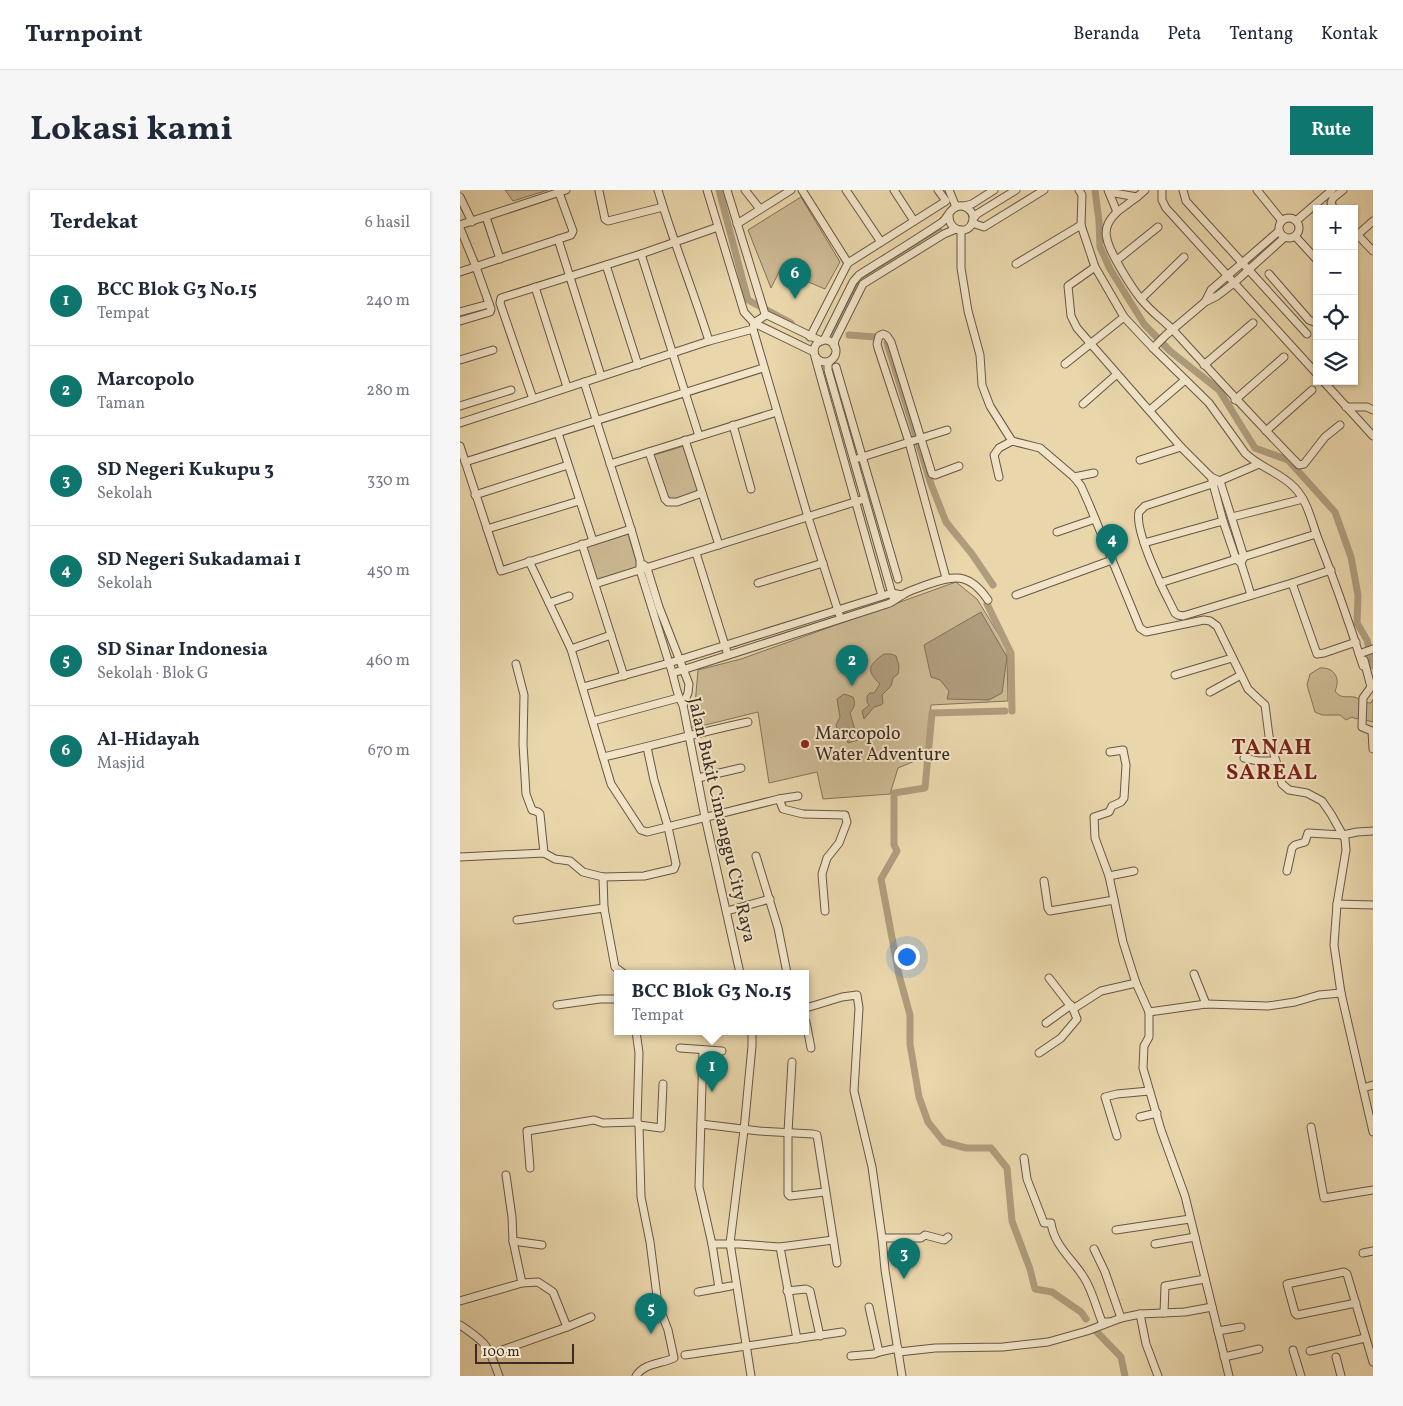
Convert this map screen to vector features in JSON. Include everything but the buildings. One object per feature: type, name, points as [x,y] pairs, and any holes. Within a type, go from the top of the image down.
[{"type":"street","points":[[599,190],[608,221],[663,207]]},
{"type":"street","points":[[658,190],[709,341]]},
{"type":"street","points":[[707,190],[744,312],[753,326],[776,412],[841,619]]},
{"type":"street","points":[[727,190],[764,310],[810,337],[829,342],[834,346]]},
{"type":"street","points":[[745,190],[760,210]]},
{"type":"street","points":[[737,224],[791,190]]},
{"type":"street","points":[[802,190],[848,263]]},
{"type":"street","points":[[846,190],[881,242]]},
{"type":"street","points":[[894,190],[914,221]]},
{"type":"street","points":[[810,337],[848,263],[946,201],[938,190]]},
{"type":"street","points":[[949,190],[960,207],[971,211],[973,221]]},
{"type":"street","points":[[882,596],[814,355],[816,345],[822,341],[855,279],[943,222],[953,209],[972,204],[994,190]]},
{"type":"street","points":[[898,579],[833,364],[836,353],[835,340],[863,284],[944,234],[966,229],[976,216],[1016,190]]},
{"type":"street","points":[[973,221],[984,227],[1044,190]]},
{"type":"street","points":[[1079,190],[1082,195],[1081,225],[1096,267],[1124,317],[1208,403],[1245,453],[1259,464],[1287,480],[1303,499],[1331,570],[1372,687],[1363,698],[1362,727],[1372,731],[1373,749]]},
{"type":"street","points":[[1145,190],[1116,212],[1108,222],[1106,234],[1116,260],[1141,299],[1172,330],[1235,400],[1299,465],[1302,465],[1325,437],[1340,425]]},
{"type":"street","points":[[1162,190],[1162,200],[1166,208],[1313,370]]},
{"type":"street","points":[[1182,190],[1186,201],[1307,334]]},
{"type":"street","points":[[1257,190],[1282,221]]},
{"type":"street","points":[[1296,221],[1332,190]]},
{"type":"street","points":[[1332,205],[1333,198],[1343,190]]},
{"type":"street","points":[[460,272],[476,267],[571,235],[572,231],[561,191],[460,227],[476,267],[490,312],[460,321]]},
{"type":"street","points":[[1108,191],[1137,197]]},
{"type":"street","points":[[1108,191],[1116,212]]},
{"type":"street","points":[[460,198],[472,222]]},
{"type":"street","points":[[949,215],[950,223],[958,230],[961,268],[968,311],[980,355],[982,386],[990,406],[1012,441]]},
{"type":"street","points":[[486,217],[500,259]]},
{"type":"street","points":[[1206,302],[1211,290],[1279,231],[1282,221],[1288,218],[1296,221]]},
{"type":"street","points":[[1295,236],[1298,227],[1296,221]]},
{"type":"street","points":[[1358,232],[1373,221]]},
{"type":"street","points":[[1016,264],[1081,225]]},
{"type":"street","points":[[533,399],[500,300],[501,298],[641,254],[718,227]]},
{"type":"street","points":[[1116,260],[1158,227]]},
{"type":"street","points":[[1279,231],[1285,237],[1295,236]]},
{"type":"street","points":[[1295,236],[1313,256]]},
{"type":"street","points":[[1154,346],[1206,302],[1234,283],[1285,237]]},
{"type":"street","points":[[1358,237],[1373,251]]},
{"type":"street","points":[[558,239],[601,376]]},
{"type":"street","points":[[641,254],[699,436]]},
{"type":"street","points":[[1141,299],[1184,257]]},
{"type":"street","points":[[606,265],[638,365]]},
{"type":"street","points":[[1096,267],[1071,283],[1068,290],[1073,322],[1212,481],[1223,521],[1241,560]]},
{"type":"street","points":[[1269,274],[1309,320],[1313,322]]},
{"type":"street","points":[[535,287],[567,387]]},
{"type":"street","points":[[460,312],[489,304]]},
{"type":"street","points":[[460,423],[753,326],[764,310]]},
{"type":"street","points":[[1065,364],[1124,317]]},
{"type":"street","points":[[1204,366],[1253,323]]},
{"type":"street","points":[[753,326],[814,355],[822,362],[833,364]]},
{"type":"street","points":[[946,578],[915,440],[892,342],[883,334],[879,336],[877,344],[915,440],[933,475],[959,466]]},
{"type":"street","points":[[460,360],[493,350]]},
{"type":"street","points":[[1235,400],[1284,357]]},
{"type":"street","points":[[833,364],[828,364],[828,370],[894,602]]},
{"type":"street","points":[[465,462],[764,368]]},
{"type":"street","points":[[1083,404],[1117,374]]},
{"type":"street","points":[[1150,410],[1185,380]]},
{"type":"street","points":[[584,382],[643,569],[689,684],[688,693],[683,705]]},
{"type":"street","points":[[1327,385],[1373,436]]},
{"type":"street","points":[[460,406],[511,390]]},
{"type":"street","points":[[1266,431],[1312,390]]},
{"type":"street","points":[[1346,407],[1367,407],[1373,410]]},
{"type":"street","points":[[610,464],[776,412]]},
{"type":"street","points":[[733,425],[751,489]]},
{"type":"street","points":[[854,460],[947,430]]},
{"type":"street","points":[[558,433],[592,541]]},
{"type":"street","points":[[685,440],[719,545]]},
{"type":"street","points":[[999,478],[994,455],[999,448],[1012,441],[1040,448],[1074,477],[1081,486],[1140,628],[1150,632],[1204,620],[1210,621],[1217,626],[1250,692],[1265,705],[1269,736],[1282,784],[1285,788],[1313,795],[1322,801],[1346,839],[1346,850],[1337,904],[1334,945],[1340,993],[1372,1118],[1373,1132]]},
{"type":"street","points":[[460,446],[500,570],[504,571],[529,561],[631,529]]},
{"type":"street","points":[[1140,460],[1181,447]]},
{"type":"street","points":[[649,452],[665,499],[668,502],[677,502],[702,493]]},
{"type":"street","points":[[1259,464],[1220,481],[1212,481],[1141,509],[1138,516],[1144,543],[1175,613],[1178,616],[1182,616],[1331,570]]},
{"type":"street","points":[[476,495],[568,465]]},
{"type":"street","points":[[1074,477],[1094,473]]},
{"type":"street","points":[[1220,481],[1232,517],[1251,595]]},
{"type":"street","points":[[595,584],[864,499]]},
{"type":"street","points":[[1232,517],[1303,499]]},
{"type":"street","points":[[487,529],[579,500]]},
{"type":"street","points":[[1058,533],[1096,521]]},
{"type":"street","points":[[1144,543],[1223,521]]},
{"type":"street","points":[[1160,582],[1241,560],[1316,534]]},
{"type":"street","points":[[582,544],[624,676]]},
{"type":"street","points":[[696,553],[728,654]]},
{"type":"street","points":[[1016,595],[1112,560]]},
{"type":"street","points":[[529,561],[571,649],[611,784],[641,830],[647,832],[778,799],[798,796]]},
{"type":"street","points":[[758,583],[823,563]]},
{"type":"street","name":"Jalan Bukit Cimanggu City Raya","points":[[643,569],[673,673],[678,698],[683,705],[705,817],[739,970]]},
{"type":"street","points":[[673,673],[894,602],[902,595],[946,578],[954,577],[966,580],[978,588],[988,600]]},
{"type":"street","points":[[1292,583],[1317,654],[1324,654],[1356,642]]},
{"type":"street","points":[[583,687],[892,593],[902,595]]},
{"type":"street","points":[[549,602],[569,596]]},
{"type":"street","points":[[571,649],[611,635]]},
{"type":"street","points":[[1361,653],[1373,648]]},
{"type":"street","points":[[1361,653],[1363,666]]},
{"type":"street","points":[[1175,675],[1232,658]]},
{"type":"street","points":[[516,664],[524,695],[523,744],[526,794],[532,810],[540,814],[544,854]]},
{"type":"street","points":[[1210,692],[1241,675]]},
{"type":"street","points":[[593,721],[678,698]]},
{"type":"street","points":[[603,757],[748,722]]},
{"type":"street","points":[[460,857],[544,854],[570,861],[582,872],[603,877],[644,876],[674,868],[676,864],[668,827],[654,780],[647,747]]},
{"type":"street","points":[[1110,752],[1123,750],[1126,770],[1123,800],[1112,806],[1108,813],[1094,817],[1095,838],[1109,876],[1123,942],[1136,983],[1149,1012],[1149,1037],[1144,1046],[1143,1068],[1161,1130],[1185,1196],[1229,1376]]},
{"type":"street","points":[[1244,758],[1258,761],[1276,761]]},
{"type":"street","points":[[698,778],[741,768]]},
{"type":"street","points":[[778,799],[783,809],[803,814],[846,815],[847,822],[839,843],[827,858],[822,874],[825,911]]},
{"type":"street","points":[[1288,871],[1292,848],[1294,845],[1305,842],[1307,834],[1343,835],[1373,831]]},
{"type":"street","points":[[756,856],[770,899],[786,970]]},
{"type":"street","points":[[1109,876],[1134,871]]},
{"type":"street","points":[[603,877],[604,908],[615,967],[619,970]]},
{"type":"street","points":[[1044,881],[1048,908],[1050,910],[1114,900]]},
{"type":"street","points":[[727,911],[770,899]]},
{"type":"street","points":[[1337,904],[1373,905]]},
{"type":"street","points":[[517,920],[604,908]]},
{"type":"street","points":[[1194,974],[1206,1004]]},
{"type":"street","points":[[1040,1053],[1061,1038],[1077,1019],[1072,1007],[1049,978]]},
{"type":"street","points":[[1046,1023],[1101,992],[1136,983]]},
{"type":"street","points":[[1149,1012],[1206,1004],[1268,1006],[1295,1002],[1319,995],[1340,993]]},
{"type":"street","points":[[809,1007],[842,997],[857,995],[854,1091],[872,1167],[885,1270],[902,1376]]},
{"type":"street","points":[[557,1005],[614,999]]},
{"type":"street","points":[[636,1376],[644,1367],[674,1358],[668,1330],[658,1304],[650,1242],[641,1197],[638,1124],[639,1054],[637,1035]]},
{"type":"street","points":[[752,1035],[744,1130],[730,1243],[752,1376]]},
{"type":"street","points":[[808,1035],[811,1048]]},
{"type":"street","points":[[680,1048],[722,1051]]},
{"type":"street","points":[[703,1050],[699,1187],[712,1244],[719,1288]]},
{"type":"street","points":[[792,1062],[788,1132],[788,1194],[790,1196],[825,1192]]},
{"type":"street","points":[[530,1168],[527,1131],[594,1120],[603,1123],[638,1124],[661,1128],[663,1084]]},
{"type":"street","points":[[1363,1088],[1373,1086]]},
{"type":"street","points":[[1117,1136],[1106,1103],[1106,1096],[1149,1091]]},
{"type":"street","points":[[1140,1117],[1157,1113]]},
{"type":"street","points":[[701,1124],[744,1130],[817,1135],[837,1263]]},
{"type":"street","points":[[1311,1127],[1324,1198],[1373,1190]]},
{"type":"street","points":[[1024,1158],[1027,1178],[1044,1223],[1051,1223],[1052,1231],[1062,1248],[1083,1276],[1102,1322],[1114,1321]]},
{"type":"street","points":[[506,1176],[512,1217],[513,1241],[522,1283]]},
{"type":"street","points":[[1116,1230],[1190,1219]]},
{"type":"street","points":[[882,1238],[921,1238],[925,1235],[944,1240],[948,1237]]},
{"type":"street","points":[[1155,1244],[1194,1237]]},
{"type":"street","points":[[712,1244],[730,1243],[780,1248],[833,1240]]},
{"type":"street","points":[[513,1241],[542,1245]]},
{"type":"street","points":[[780,1248],[797,1339]]},
{"type":"street","points":[[1094,1249],[1105,1272],[1121,1318]]},
{"type":"street","points":[[1363,1253],[1373,1251]]},
{"type":"street","points":[[1356,1303],[1297,1315],[1295,1314],[1287,1284],[1344,1272],[1349,1276],[1373,1362]]},
{"type":"street","points":[[1164,1313],[1165,1286],[1205,1279]]},
{"type":"street","points":[[460,1301],[522,1283],[538,1282],[554,1292],[567,1327]]},
{"type":"street","points":[[698,1292],[731,1286]]},
{"type":"street","points":[[787,1291],[806,1289],[810,1291],[820,1336]]},
{"type":"street","points":[[869,1306],[879,1352]]},
{"type":"street","points":[[850,1356],[929,1348],[1003,1348],[1048,1342],[1096,1328],[1121,1318],[1140,1314],[1185,1312],[1212,1307]]},
{"type":"street","points":[[1140,1314],[1146,1344],[1158,1376]]},
{"type":"street","points":[[491,1354],[590,1317]]},
{"type":"street","points":[[460,1325],[483,1340],[491,1354],[498,1376]]},
{"type":"street","points":[[1218,1331],[1241,1327]]},
{"type":"street","points":[[685,1355],[842,1332]]},
{"type":"street","points":[[1310,1351],[1365,1338]]},
{"type":"street","points":[[1224,1357],[1259,1349]]},
{"type":"street","points":[[1293,1350],[1301,1376]]},
{"type":"street","points":[[1336,1357],[1341,1376]]},
{"type":"shaded area","points":[[505,190],[548,190],[513,201]]},
{"type":"shaded area","points":[[801,197],[840,262],[825,289],[780,270],[771,288],[748,230]]},
{"type":"shaded area","points":[[941,229],[943,231],[860,282],[832,339],[829,339],[859,280]]},
{"type":"shaded area","points":[[684,446],[699,492],[669,501],[654,455]]},
{"type":"shaded area","points":[[628,534],[638,567],[597,581],[586,547]]},
{"type":"shaded area","points":[[956,582],[977,599],[1007,648],[1008,701],[931,705],[927,756],[898,768],[890,794],[823,799],[817,772],[769,783],[758,712],[693,728],[698,670],[741,659]]},
{"type":"shaded area","points":[[981,612],[1007,657],[1002,693],[989,700],[947,699],[949,691],[940,680],[931,677],[924,645]]},
{"type":"shaded area","points":[[884,654],[896,656],[899,666],[898,674],[893,678],[891,686],[882,695],[883,703],[874,707],[864,719],[862,711],[869,705],[867,696],[870,693],[874,693],[880,684],[872,675],[871,668]]},
{"type":"shaded area","points":[[1320,668],[1329,669],[1335,674],[1337,686],[1335,691],[1339,695],[1354,697],[1369,703],[1373,699],[1373,722],[1362,717],[1356,719],[1352,717],[1346,720],[1340,715],[1322,715],[1315,712],[1307,685],[1310,674]]},
{"type":"shaded area","points":[[844,694],[854,699],[854,706],[850,713],[858,740],[848,743],[844,731],[837,728],[836,725],[840,717],[837,699]]},
{"type":"waterway","points":[[719,190],[748,300],[791,323]]},
{"type":"waterway","points":[[1095,190],[1100,247],[1110,269],[1144,324],[1170,351],[1219,390],[1255,448],[1288,460],[1335,512],[1351,557],[1358,595],[1357,623],[1367,640],[1373,666]]},
{"type":"waterway","points":[[849,335],[875,337]]},
{"type":"waterway","points":[[887,343],[931,484],[946,522],[972,554],[993,585]]},
{"type":"waterway","points":[[987,604],[1011,653],[1012,711]]},
{"type":"waterway","points":[[1005,711],[932,713],[925,788],[894,793],[894,845],[897,851],[881,879],[899,975],[910,1015],[910,1044],[919,1097],[928,1122],[944,1142],[966,1148],[991,1148],[1007,1168],[1012,1221],[1030,1269],[1035,1289],[1052,1292],[1081,1312],[1086,1319]]},
{"type":"waterway","points":[[1093,1328],[1121,1357],[1125,1376]]},
{"type":"place","name":"Al-Hidayah","points":[[795,299]]},
{"type":"place","name":"SD Negeri Sukadamai 1","points":[[1112,565]]},
{"type":"place","name":"Marcopolo","points":[[852,686]]},
{"type":"place","name":"Marcopolo Water Adventure","points":[[805,744]]},
{"type":"place","name":"BCC Blok G3 No.15","points":[[712,1092]]},
{"type":"place","name":"SD Negeri Kukupu 3","points":[[904,1279]]},
{"type":"place","name":"SD Sinar Indonesia","points":[[651,1334]]},
{"type":"district","name":"TANAH SAREAL","points":[[1272,760]]}]
